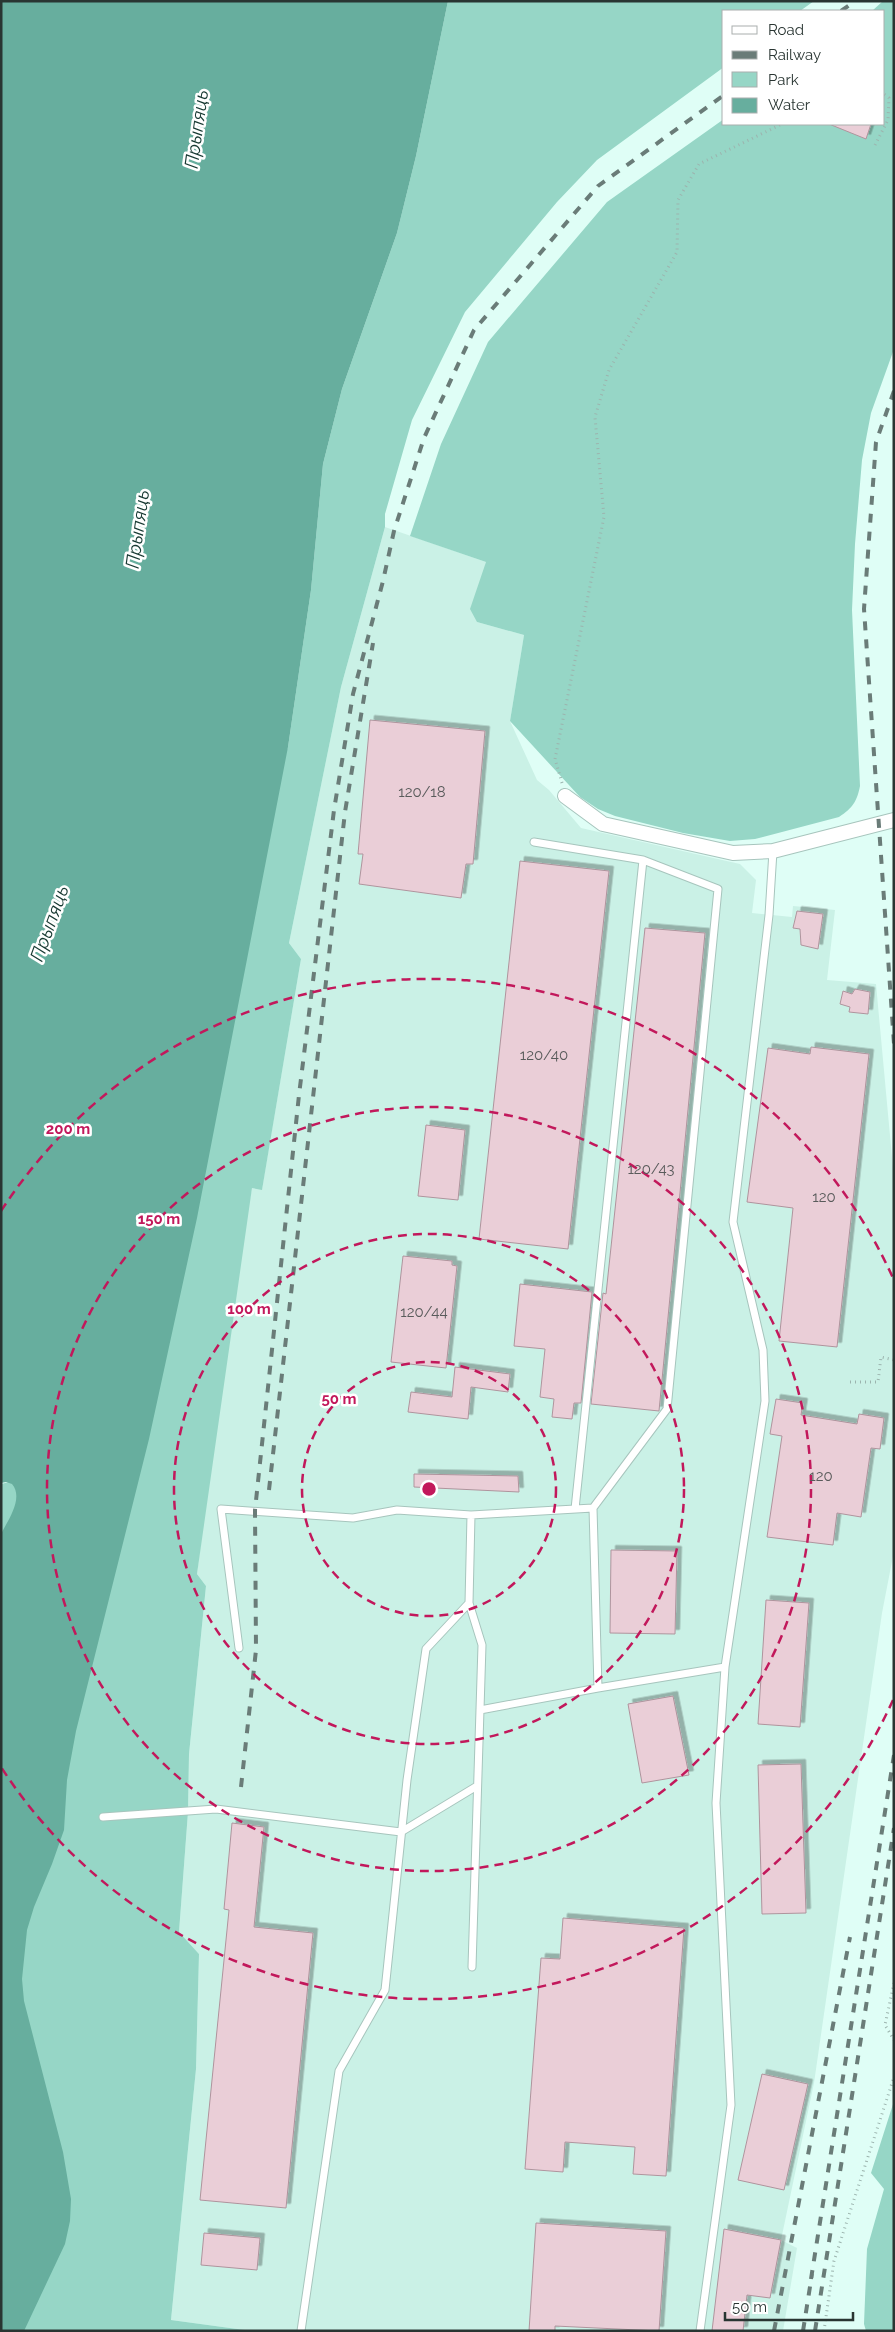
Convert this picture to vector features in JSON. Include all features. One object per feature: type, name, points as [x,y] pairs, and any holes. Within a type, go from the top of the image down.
[{"type":"street","points":[[565,796],[603,824],[733,853],[773,851],[894,820]]},
{"type":"lane","points":[[534,842],[643,860],[718,889],[668,1409],[593,1508],[598,1688]]},
{"type":"lane","points":[[700,2331],[731,2105],[716,1803],[725,1667],[765,1401],[763,1350],[732,1222],[769,915],[773,851]]},
{"type":"lane","points":[[575,1509],[643,860]]},
{"type":"lane","points":[[238,1648],[221,1509],[353,1518],[398,1510],[471,1515],[593,1508]]},
{"type":"lane","points":[[471,1515],[469,1602],[482,1645],[472,1967]]},
{"type":"lane","points":[[301,2331],[339,2071],[385,1990],[407,1780],[426,1649],[469,1602]]},
{"type":"lane","points":[[480,1710],[725,1667]]},
{"type":"lane","points":[[103,1817],[216,1809],[401,1832],[478,1786]]},
{"type":"path","points":[[875,145],[888,120],[889,98],[885,95]]},
{"type":"path","points":[[565,796],[555,759],[604,517],[595,416],[609,370],[677,252],[678,200],[699,164],[780,125]]},
{"type":"path","points":[[850,1382],[878,1382],[881,1357],[894,1360]]},
{"type":"path","points":[[894,1983],[885,2025],[894,2040]]},
{"type":"path","points":[[824,2331],[834,2261],[894,2077]]},
{"type":"shaded area","points":[[385,527],[486,562],[477,622],[524,635],[510,721],[537,780],[549,790],[581,828],[740,864],[756,880],[752,913],[792,917],[793,906],[835,910],[827,980],[876,984],[894,1179],[894,1551],[882,1613],[814,2083],[781,2240],[797,2248],[783,2331],[252,2331],[171,2320],[196,2069],[199,1954],[179,1932],[188,1812],[189,1754],[206,1586],[197,1574],[229,1312],[252,1188],[262,1189],[301,959],[289,943],[341,687]]},
{"type":"green space","points":[[448,1],[814,1],[801,10],[722,10],[722,68],[597,160],[557,202],[465,312],[412,420],[385,514],[385,527],[341,687],[289,943],[301,959],[262,1190],[252,1188],[197,1574],[206,1586],[189,1754],[188,1812],[179,1932],[199,1954],[196,2069],[171,2320],[252,2331],[1,2331],[1,1484],[9,1482],[288,747],[311,590],[323,464],[342,389],[397,233],[416,156]]},
{"type":"green space","points":[[883,1],[894,1],[894,349],[871,413],[862,460],[855,544],[852,610],[860,786],[857,796],[854,804],[839,817],[755,839],[730,841],[683,833],[615,816],[598,809],[580,797],[510,721],[524,635],[477,622],[470,609],[486,562],[410,536],[441,444],[488,342],[607,202],[722,120],[722,125],[885,125],[885,10],[873,10]]},
{"type":"green space","points":[[894,2101],[894,2331],[866,2331],[864,2324],[867,2249],[884,2189],[871,2173]]},
{"type":"water","name":"Прыпяць","points":[[1,1],[448,1],[416,156],[397,233],[342,389],[323,464],[311,590],[288,747],[197,1218],[149,1439],[76,1731],[67,1780],[64,1830],[27,1930],[22,1979],[24,2001],[63,2152],[71,2199],[70,2221],[65,2244],[24,2331],[1,2331],[1,1534],[14,1509],[16,1496],[12,1484],[1,1483]]},
{"type":"building","points":[[831,125],[871,125],[866,139]]},
{"type":"building","points":[[370,720],[485,731],[473,864],[466,864],[461,898],[359,884],[363,854],[358,854]]},
{"type":"building","points":[[520,861],[609,871],[568,1249],[479,1239]]},
{"type":"building","points":[[797,911],[823,914],[818,949],[801,945],[800,929],[793,928]]},
{"type":"building","points":[[645,928],[705,933],[659,1411],[591,1404],[603,1293],[606,1294]]},
{"type":"building","points":[[855,989],[870,992],[868,1014],[849,1012],[850,1007],[840,1004],[843,991],[852,994]]},
{"type":"building","points":[[811,1047],[869,1054],[837,1347],[779,1341],[793,1208],[747,1202],[768,1048],[810,1054]]},
{"type":"building","points":[[426,1125],[465,1130],[458,1200],[418,1196]]},
{"type":"building","points":[[403,1256],[452,1261],[452,1265],[457,1266],[446,1368],[391,1362]]},
{"type":"building","points":[[520,1284],[592,1292],[581,1403],[574,1403],[572,1419],[552,1417],[554,1399],[540,1397],[545,1349],[514,1346]]},
{"type":"building","points":[[455,1367],[510,1374],[508,1392],[471,1387],[468,1419],[408,1412],[411,1392],[452,1397]]},
{"type":"building","points":[[776,1399],[803,1403],[801,1415],[857,1424],[859,1414],[884,1418],[880,1449],[871,1448],[861,1517],[837,1513],[833,1545],[767,1537],[782,1436],[770,1434]]},
{"type":"building","points":[[414,1474],[518,1476],[519,1492],[414,1487]]},
{"type":"building","points":[[611,1550],[677,1551],[675,1634],[610,1633]]},
{"type":"building","points":[[766,1600],[809,1603],[800,1727],[758,1724]]},
{"type":"building","points":[[673,1696],[689,1775],[642,1783],[628,1704]]},
{"type":"building","points":[[801,1764],[806,1913],[762,1914],[758,1765]]},
{"type":"building","points":[[232,1823],[264,1827],[254,1927],[313,1933],[286,2208],[200,2200],[229,1910],[224,1909]]},
{"type":"building","points":[[563,1918],[684,1928],[666,2176],[633,2174],[635,2147],[565,2142],[563,2172],[525,2169],[541,1958],[560,1959]]},
{"type":"building","points":[[762,2074],[808,2084],[784,2190],[738,2180]]},
{"type":"building","points":[[536,2223],[666,2231],[659,2331],[555,2326],[555,2331],[529,2331]]},
{"type":"building","points":[[724,2229],[781,2240],[770,2298],[747,2295],[743,2331],[712,2331]]},
{"type":"building","points":[[204,2233],[260,2238],[257,2270],[201,2265]]},
{"type":"railway","points":[[842,10],[855,1]]},
{"type":"railway","points":[[241,1787],[256,1650],[255,1510],[299,1095],[334,810],[353,694],[383,581],[394,531],[424,438],[474,330],[598,186],[722,96]]},
{"type":"railway","points":[[894,391],[876,442],[864,609],[894,1044]]},
{"type":"railway","points":[[269,1490],[345,812],[373,643]]},
{"type":"railway","points":[[811,2279],[894,1755]]},
{"type":"railway","points":[[815,2331],[894,1828]]},
{"type":"railway","points":[[774,2331],[850,1937]]},
{"type":"railway","points":[[803,2331],[812,2274]]}]
